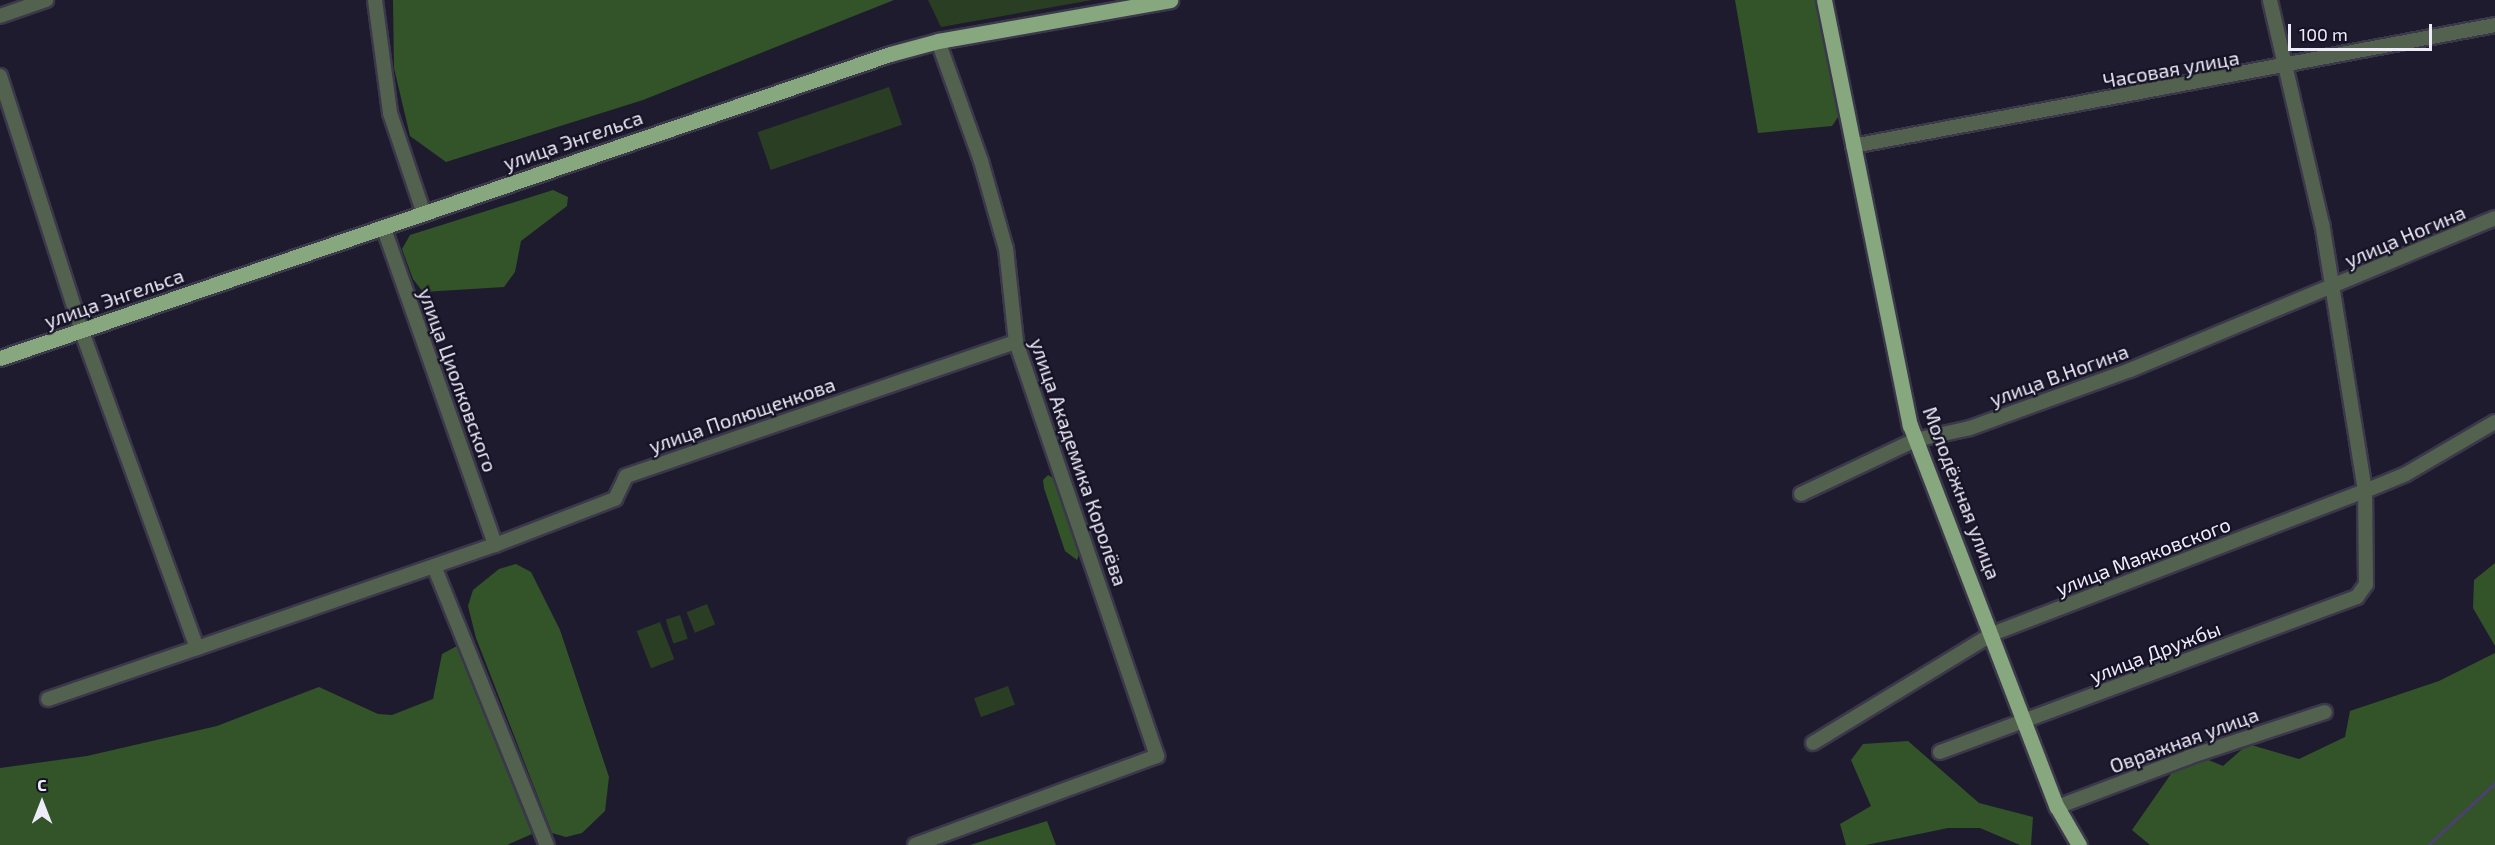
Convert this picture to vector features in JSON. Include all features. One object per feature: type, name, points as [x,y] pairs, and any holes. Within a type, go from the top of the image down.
[{"type":"main road","name":"улица Энгельса","points":[[0,358],[938,41],[1170,0]]},
{"type":"main road","name":"Молодёжная улица","points":[[1824,0],[1915,440],[1992,634],[2057,807],[2079,845]]},
{"type":"street","points":[[0,16],[46,0]]},
{"type":"street","points":[[375,0],[390,113],[424,214]]},
{"type":"street","points":[[2270,0],[2322,224],[2330,289],[2365,491]]},
{"type":"street","name":"Часовая улица","points":[[1853,146],[2285,67],[2495,25]]},
{"type":"street","name":"улица Академика Королёва","points":[[915,845],[1157,756],[1016,342],[1006,249],[981,161],[938,41]]},
{"type":"street","points":[[0,76],[82,332],[197,648]]},
{"type":"street","name":"улица Ногина","points":[[2330,289],[2495,218]]},
{"type":"street","name":"улица Циолковского","points":[[384,229],[495,545]]},
{"type":"street","name":"улица В.Ногина","points":[[1801,494],[1915,440],[1970,428],[2130,370],[2330,289]]},
{"type":"street","name":"улица Полющенкова","points":[[48,699],[495,545],[615,499],[626,476],[1016,342]]},
{"type":"street","name":"улица Маяковского","points":[[1813,743],[1992,634],[2406,474],[2495,422]]},
{"type":"street","name":"улица Дружбы","points":[[1940,752],[2024,723],[2357,597],[2366,584],[2369,571],[2365,491]]},
{"type":"street","points":[[434,566],[547,845]]},
{"type":"street","name":"Овражная улица","points":[[2057,807],[2189,757],[2325,712]]},
{"type":"green space","points":[[393,0],[894,0],[643,100],[446,162],[410,136],[394,68]]},
{"type":"green space","points":[[928,0],[1092,0],[941,27]]},
{"type":"green space","points":[[1735,0],[1817,0],[1840,114],[1832,126],[1758,133]]},
{"type":"green space","points":[[889,87],[902,125],[771,170],[758,132]]},
{"type":"green space","points":[[553,190],[568,197],[567,206],[521,241],[515,272],[504,287],[423,292],[413,279],[402,249],[410,235]]},
{"type":"green space","points":[[1048,475],[1055,479],[1082,546],[1077,560],[1065,551],[1044,488],[1043,480]]},
{"type":"green space","points":[[2495,563],[2495,646],[2473,608],[2474,580]]},
{"type":"green space","points":[[516,564],[531,572],[560,630],[609,777],[605,811],[582,833],[566,837],[552,833],[476,638],[468,606],[473,590],[499,569]]},
{"type":"green space","points":[[707,604],[715,624],[695,633],[687,612]]},
{"type":"green space","points":[[680,615],[688,639],[673,643],[666,620]]},
{"type":"green space","points":[[660,622],[674,659],[651,668],[637,631]]},
{"type":"green space","points":[[457,646],[532,834],[507,845],[0,845],[0,768],[87,756],[217,726],[319,687],[378,714],[392,715],[433,699],[442,654]]},
{"type":"green space","points":[[2495,653],[2495,845],[2150,845],[2132,830],[2187,751],[2223,766],[2248,744],[2299,759],[2345,737],[2350,711],[2439,681]]},
{"type":"green space","points":[[1008,686],[1015,705],[981,717],[974,698]]},
{"type":"green space","points":[[1908,741],[1979,803],[2033,817],[2031,845],[2020,845],[1980,828],[1948,828],[1866,845],[1846,845],[1840,824],[1871,806],[1851,760],[1863,744]]},
{"type":"green space","points":[[1047,821],[1056,845],[970,845]]},
{"type":"waterway","points":[[2428,845],[2495,783]]}]
